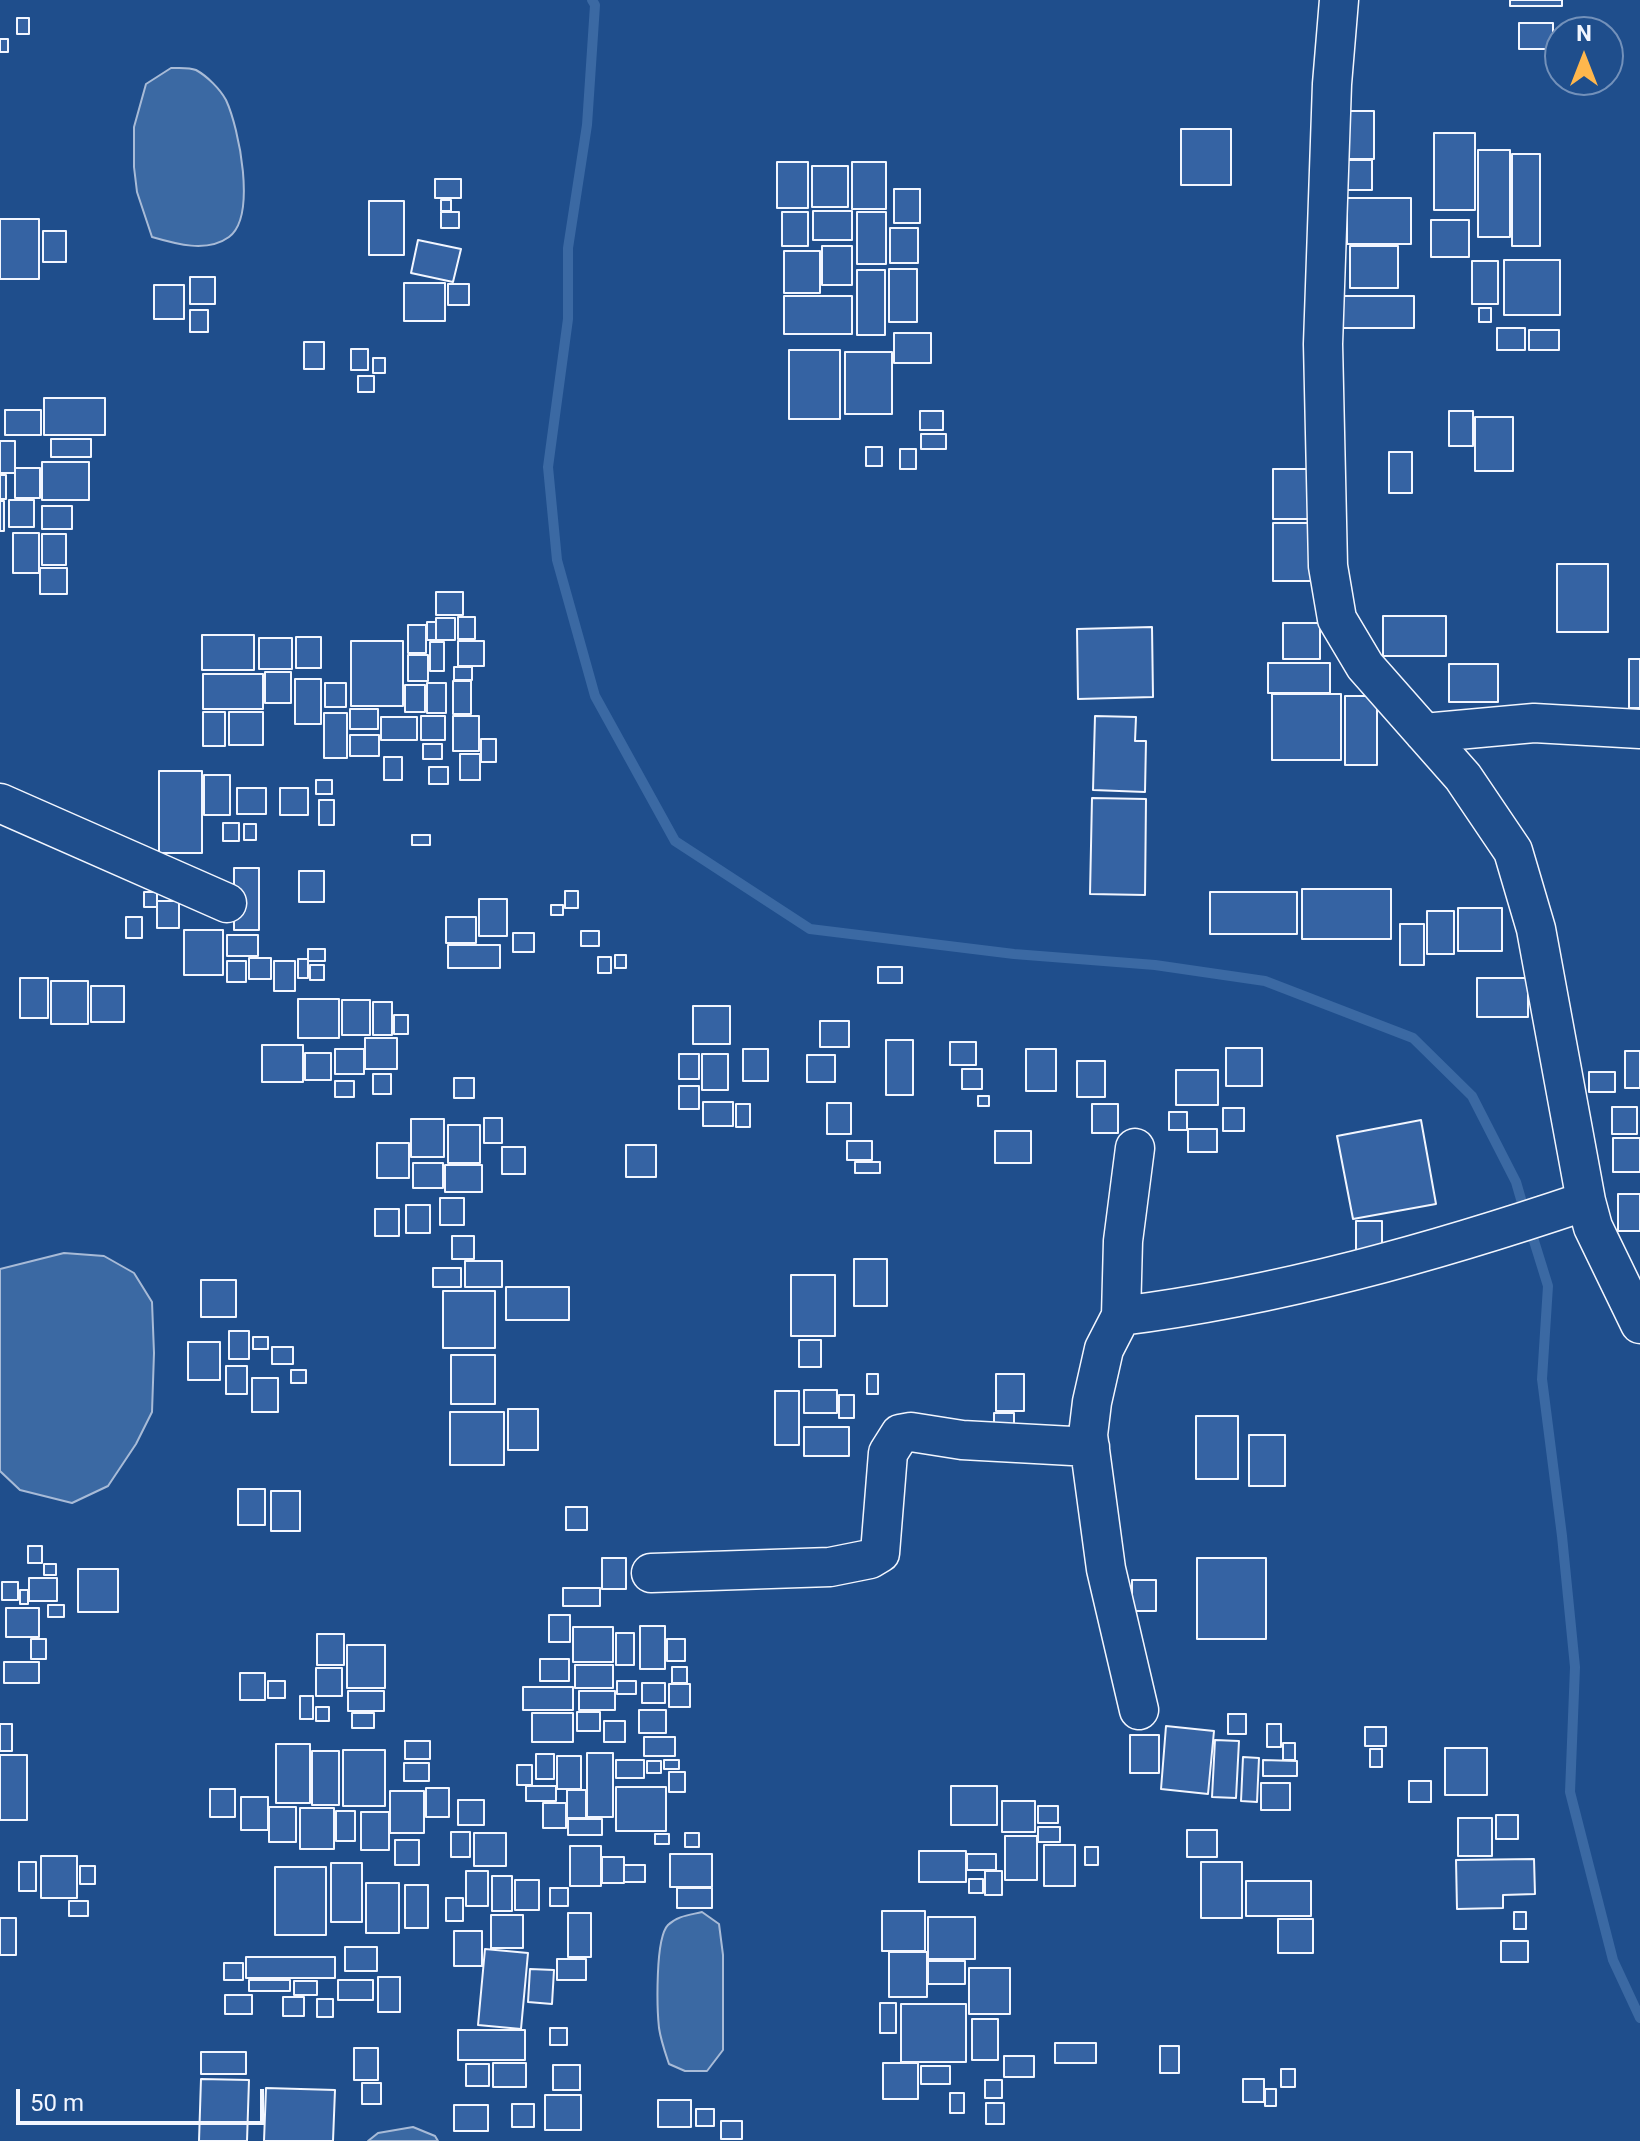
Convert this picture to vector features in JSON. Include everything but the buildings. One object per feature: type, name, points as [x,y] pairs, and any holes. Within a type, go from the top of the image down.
[{"type":"street","points":[[1339,0],[1332,84],[1323,344],[1328,566],[1337,619],[1365,666],[1463,777],[1513,851],[1536,929],[1574,1205],[1593,1227],[1640,1324]]},
{"type":"street","points":[[1424,733],[1534,723],[1640,729]]},
{"type":"street","points":[[0,803],[227,903]]},
{"type":"street","points":[[1135,1148],[1123,1241],[1121,1316],[1104,1349],[1088,1435],[1106,1569],[1139,1710]]},
{"type":"street","points":[[1121,1316],[1210,1304],[1447,1245],[1574,1205]]},
{"type":"street","points":[[651,1573],[830,1567],[870,1559],[880,1553],[888,1453],[900,1434],[911,1432],[962,1440],[1090,1447]]},
{"type":"water","points":[[171,68],[196,70],[213,83],[226,100],[236,130],[243,171],[242,211],[229,237],[211,245],[191,246],[152,237],[137,192],[134,127],[146,84]]},
{"type":"water","points":[[64,1253],[104,1256],[134,1273],[152,1302],[154,1353],[152,1412],[136,1444],[108,1486],[72,1503],[20,1490],[0,1471],[0,1269]]},
{"type":"water","points":[[702,1912],[719,1924],[723,1955],[723,2050],[707,2071],[685,2071],[669,2064],[661,2037],[659,1958],[668,1925]]},
{"type":"water","points":[[413,2127],[435,2136],[438,2141],[368,2141],[378,2133]]},
{"type":"waterway","points":[[592,0],[595,5],[587,125],[568,248],[568,319],[548,467],[557,560],[595,696],[675,841],[810,929],[1014,954],[1155,965],[1265,981],[1413,1038],[1472,1096],[1516,1182],[1525,1213]]},
{"type":"waterway","points":[[1530,1228],[1548,1286],[1542,1379],[1575,1667],[1570,1792],[1613,1960],[1640,2018]]}]
